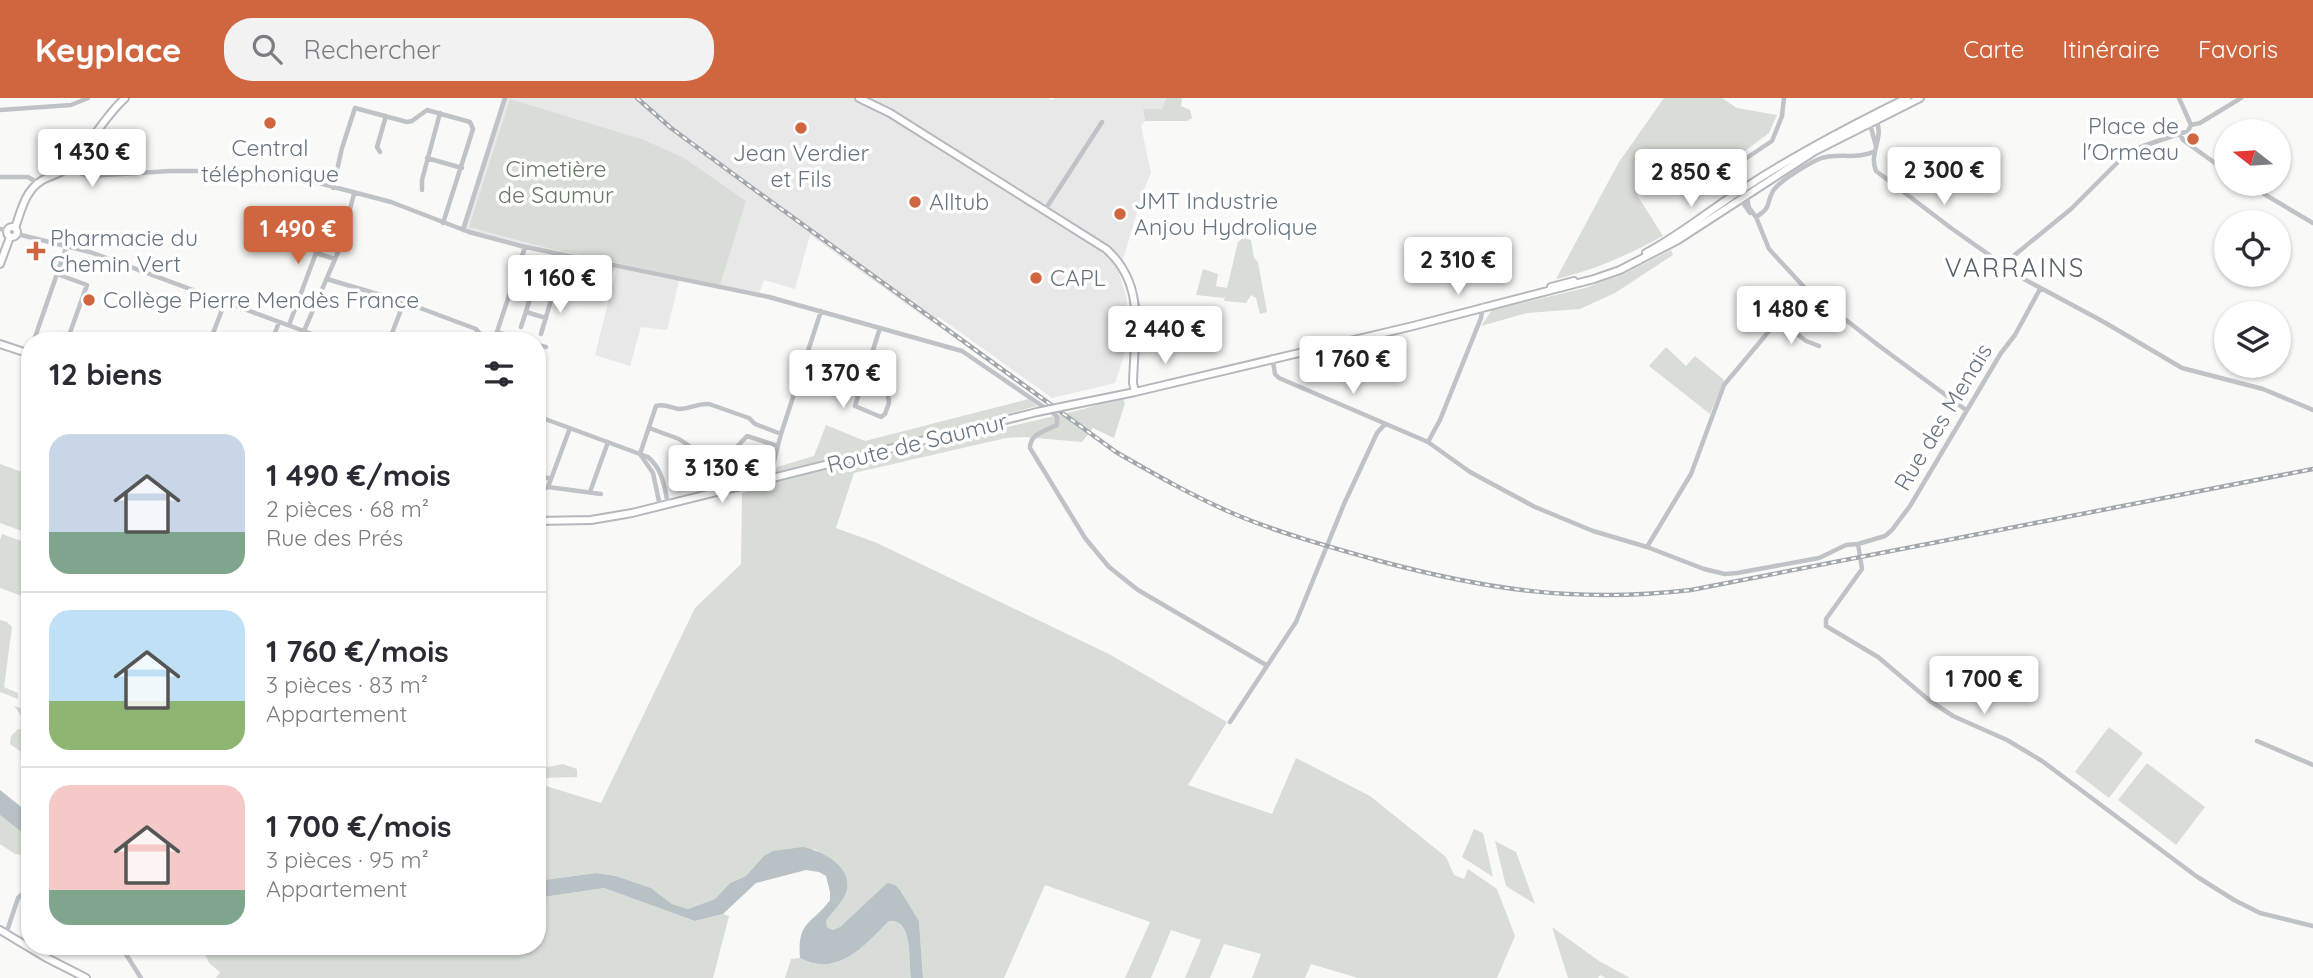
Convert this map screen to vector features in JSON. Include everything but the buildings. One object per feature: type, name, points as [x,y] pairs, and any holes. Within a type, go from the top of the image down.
[{"type":"main road","points":[[0,264],[10,232],[28,194],[38,183],[71,165],[125,98]]},
{"type":"main road","points":[[859,98],[890,113],[1045,210],[1106,249],[1124,267],[1134,292],[1134,390]]},
{"type":"main road","points":[[1651,253],[1745,187],[1870,115],[1908,98]]},
{"type":"main road","points":[[1651,253],[1740,202],[1815,151],[1920,98]]},
{"type":"main road","name":"Route de Saumur","points":[[546,521],[592,520],[769,480],[1037,412],[1483,306],[1592,276],[1651,253]]},
{"type":"main road","points":[[3,344],[21,351]]},
{"type":"main road","points":[[3,932],[21,942]]},
{"type":"main road","points":[[44,955],[86,978]]},
{"type":"street","points":[[0,110],[71,105],[88,98]]},
{"type":"street","points":[[463,230],[505,98]]},
{"type":"street","points":[[1756,217],[1735,194],[1736,175],[1739,163],[1772,141],[1782,116],[1784,98]]},
{"type":"street","points":[[2001,264],[2071,209],[2124,156],[2143,146],[2189,131],[2191,125],[2179,98]]},
{"type":"street","points":[[2191,125],[2241,98]]},
{"type":"street","points":[[333,188],[353,110],[359,108],[410,122],[424,110],[440,113],[473,125],[443,223]]},
{"type":"street","points":[[422,190],[427,158],[440,113]]},
{"type":"street","points":[[1870,115],[1878,121],[1880,132],[1873,162],[1880,175],[2001,264],[2040,289],[2104,322],[2182,368],[2263,389],[2313,410]]},
{"type":"street","points":[[1870,115],[1875,149]]},
{"type":"street","points":[[380,152],[377,147],[386,116]]},
{"type":"street","points":[[1045,210],[1102,122]]},
{"type":"street","points":[[2180,134],[2183,140],[2214,162]]},
{"type":"street","points":[[1853,156],[1875,149]]},
{"type":"street","points":[[1756,217],[1766,211],[1773,191],[1780,183],[1818,159],[1840,155],[1873,162]]},
{"type":"street","points":[[427,158],[461,168]]},
{"type":"street","points":[[71,165],[80,173],[89,176],[170,171],[258,171],[311,181],[391,202],[463,230],[525,247],[746,293],[962,351],[1057,416],[1057,425],[1031,439],[1030,448],[1101,559],[1149,597],[1266,665]]},
{"type":"street","points":[[1736,175],[1745,187],[1749,208],[1756,217],[1769,249],[1805,288],[1966,410]]},
{"type":"street","points":[[0,177],[28,177],[38,183]]},
{"type":"street","points":[[10,232],[67,245],[304,331],[335,260],[354,194]]},
{"type":"street","points":[[2267,196],[2313,223]]},
{"type":"street","points":[[37,332],[67,245]]},
{"type":"street","points":[[497,332],[525,247]]},
{"type":"street","points":[[289,326],[316,253],[335,260]]},
{"type":"street","points":[[57,274],[87,285],[70,332]]},
{"type":"street","points":[[327,279],[404,302],[478,332]]},
{"type":"street","points":[[1647,547],[1691,474],[1724,385],[1805,288]]},
{"type":"street","name":"Rue des Menais","points":[[1272,358],[1275,374],[1279,378],[1428,442],[1470,472],[1535,507],[1593,531],[1725,574],[1819,558],[1846,545],[1885,536],[1892,530],[1910,506],[2001,353],[2015,335],[2040,289]]},
{"type":"street","points":[[542,332],[554,290]]},
{"type":"street","points":[[510,293],[529,302],[521,327]]},
{"type":"street","points":[[214,332],[225,302]]},
{"type":"street","points":[[392,332],[404,302]]},
{"type":"street","points":[[1428,442],[1440,420],[1483,306]]},
{"type":"street","points":[[769,480],[821,311]]},
{"type":"street","points":[[526,312],[546,318]]},
{"type":"street","points":[[1778,319],[1806,341],[1819,346]]},
{"type":"street","points":[[275,332],[279,322]]},
{"type":"street","points":[[880,328],[855,407],[881,417],[889,403],[888,395]]},
{"type":"street","points":[[640,454],[656,406],[662,404],[680,409],[702,403],[709,404],[749,418],[755,424],[781,434]]},
{"type":"street","points":[[546,419],[640,454],[653,473],[664,505]]},
{"type":"street","points":[[649,428],[679,439],[691,447],[732,452],[747,436],[752,421]]},
{"type":"street","points":[[1230,722],[1296,622],[1344,504],[1377,433],[1385,424]]},
{"type":"street","points":[[570,428],[548,487],[601,494]]},
{"type":"street","points":[[747,436],[778,446]]},
{"type":"street","points":[[590,492],[608,442]]},
{"type":"street","points":[[546,478],[551,479]]},
{"type":"street","points":[[1858,544],[1862,569],[1828,616],[1826,626],[1878,657],[1930,701],[1953,716],[2007,740],[2042,761],[2196,876],[2234,901],[2260,913],[2313,926]]},
{"type":"street","points":[[2257,741],[2313,765]]},
{"type":"street","points":[[3,932],[21,895]]},
{"type":"street","points":[[127,955],[141,978]]},
{"type":"shaded area","points":[[502,98],[1166,98],[1162,109],[1143,109],[1145,121],[1141,126],[1151,173],[1119,273],[1127,300],[1125,352],[1115,383],[1052,398],[939,317],[931,322],[810,235],[795,289],[764,280],[759,294],[680,277],[667,330],[641,327],[630,366],[595,355],[616,271],[460,231]]},
{"type":"shaded area","points":[[0,790],[21,807],[21,832],[0,815]]},
{"type":"shaded area","points":[[803,847],[834,860],[840,866],[847,880],[847,889],[841,902],[826,921],[827,927],[833,930],[840,927],[887,883],[895,885],[919,921],[923,978],[911,978],[906,934],[897,922],[889,921],[860,949],[839,961],[814,963],[800,958],[803,930],[830,900],[826,876],[819,872],[806,870],[756,883],[723,914],[695,921],[604,888],[546,897],[546,880],[596,873],[616,876],[651,888],[672,904],[688,909],[715,899],[730,883],[746,876],[764,856],[773,851]]},
{"type":"green space","points":[[1166,98],[1182,98],[1181,106],[1190,110],[1192,118],[1187,121],[1145,121],[1143,109],[1162,109]]},
{"type":"green space","points":[[1664,98],[1722,98],[1737,108],[1777,115],[1769,133],[1733,160],[1728,183],[1717,183],[1713,172],[1697,178],[1698,186],[1682,195],[1657,182],[1637,195],[1663,236],[1611,261],[1556,279],[1619,162]]},
{"type":"green space","name":"Cimetière de Saumur","points":[[510,99],[644,140],[684,158],[746,201],[720,285],[544,247],[469,227]]},
{"type":"green space","points":[[1243,238],[1251,240],[1254,258],[1258,262],[1267,312],[1260,314],[1256,298],[1251,295],[1246,303],[1224,301],[1225,295],[1224,298],[1196,295],[1203,269],[1218,274],[1216,286],[1227,288],[1238,242]]},
{"type":"green space","points":[[1671,250],[1673,255],[1615,293],[1580,309],[1527,313],[1481,326],[1492,310],[1585,288],[1624,274]]},
{"type":"green space","points":[[1666,347],[1686,366],[1695,356],[1724,380],[1710,414],[1649,366]]},
{"type":"green space","points":[[1122,397],[1125,403],[1114,438],[1093,428],[1082,442],[1006,438],[854,473],[836,528],[877,543],[1109,654],[1227,722],[1188,785],[1272,814],[1296,758],[1370,796],[1446,857],[1454,875],[1464,879],[1468,869],[1497,889],[1515,936],[1497,978],[1358,978],[1311,964],[1305,978],[1252,978],[1261,954],[1224,944],[1210,978],[1185,978],[1201,940],[1171,930],[1151,978],[1125,978],[1150,922],[1045,885],[1004,978],[923,978],[919,921],[900,890],[887,883],[840,927],[834,930],[827,927],[826,921],[845,895],[837,863],[814,849],[752,870],[746,876],[730,883],[715,899],[688,909],[672,904],[651,888],[616,876],[596,873],[546,880],[546,786],[601,803],[695,608],[741,564],[742,493],[771,483],[777,467],[814,456],[826,425],[865,441],[1029,399],[1037,406],[847,455],[850,464],[1084,409]]},
{"type":"green space","points":[[0,464],[21,472],[21,531],[0,523]]},
{"type":"green space","points":[[2,534],[21,541],[21,596],[0,588]]},
{"type":"green space","points":[[0,620],[12,627],[4,687],[18,693],[18,699],[0,692]]},
{"type":"green space","points":[[2109,727],[2143,753],[2109,798],[2075,772]]},
{"type":"green space","points":[[21,729],[21,752],[10,744],[11,736]]},
{"type":"green space","points":[[2147,763],[2205,807],[2176,845],[2118,800]]},
{"type":"green space","points":[[563,764],[577,769],[577,777],[546,778],[546,767]]},
{"type":"green space","points":[[0,815],[21,832],[21,855],[0,844]]},
{"type":"green space","points":[[1474,829],[1483,833],[1493,877],[1462,857]]},
{"type":"green space","points":[[1495,841],[1516,852],[1535,904],[1506,886]]},
{"type":"green space","points":[[604,888],[695,921],[723,914],[729,916],[713,978],[216,978],[220,972],[209,963],[206,955],[546,955],[546,897]]},
{"type":"green space","points":[[889,921],[897,922],[906,934],[911,978],[785,978],[791,959],[800,958],[827,964],[839,961],[860,949]]},
{"type":"green space","points":[[1552,927],[1599,961],[1630,978],[1606,978],[1600,975],[1598,978],[1568,978]]},
{"type":"railway","points":[[637,98],[671,128],[740,179],[1116,452],[1192,494],[1256,523],[1359,555],[1456,579],[1570,594],[1649,594],[1691,590],[2313,469]]},
{"type":"place","name":"Central téléphonique","points":[[270,123]]},
{"type":"place","name":"Jean Verdier et Fils","points":[[801,128]]},
{"type":"place","name":"Place de l'Ormeau","points":[[2193,139]]},
{"type":"place","name":"Alltub","points":[[915,202]]},
{"type":"place","name":"JMT Industrie Anjou Hydrolique","points":[[1120,214]]},
{"type":"place","name":"Pharmacie du Chemin Vert","points":[[36,251]]},
{"type":"place","name":"CAPL","points":[[1036,278]]},
{"type":"place","name":"Collège Pierre Mendès France","points":[[89,300]]},
{"type":"district","name":"VARRAINS","points":[[2015,268]]}]
